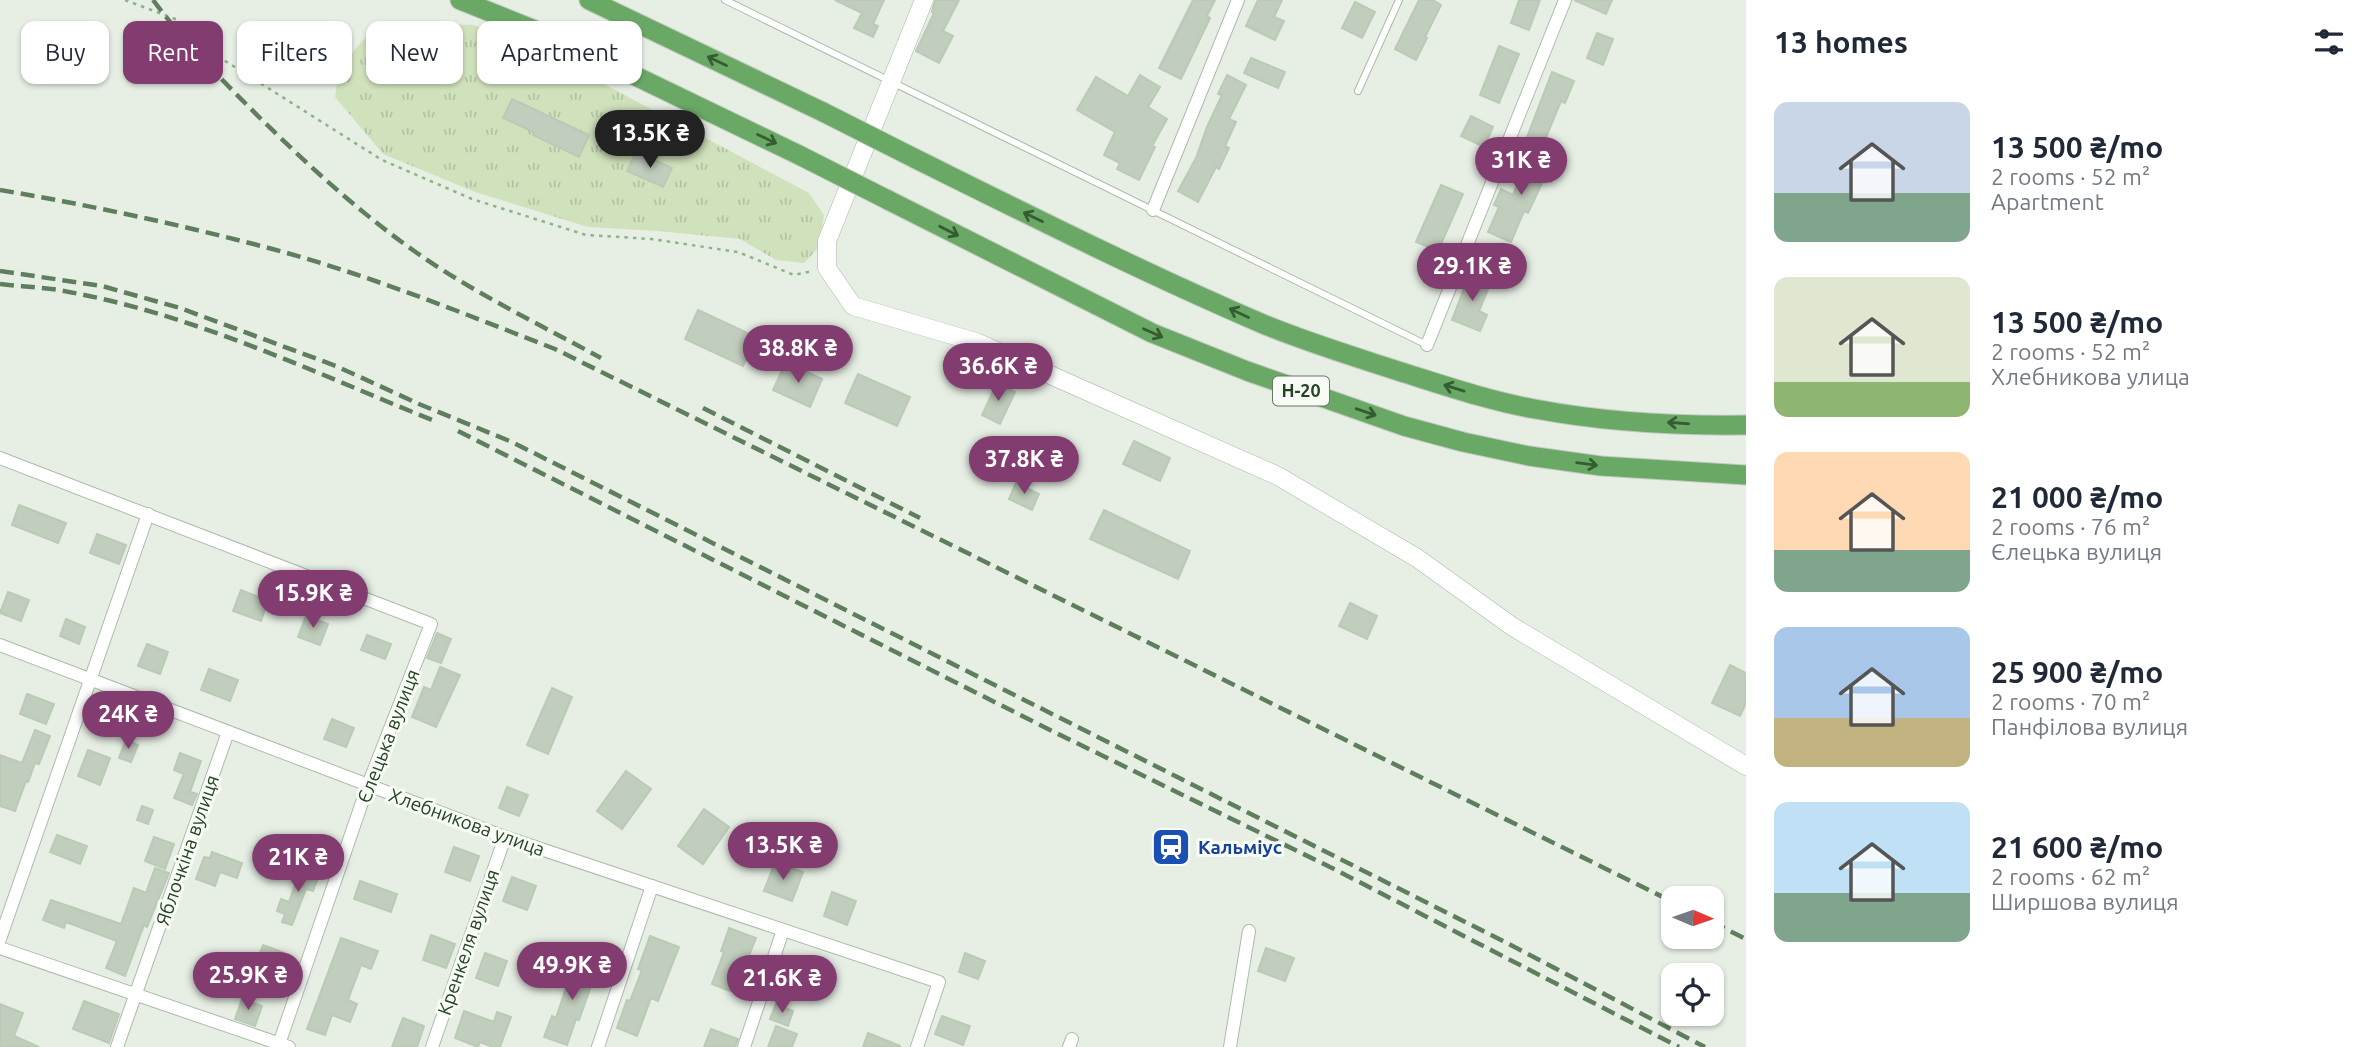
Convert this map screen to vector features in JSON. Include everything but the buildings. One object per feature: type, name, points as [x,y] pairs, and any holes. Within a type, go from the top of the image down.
[{"type":"main road","name":"Н-20","points":[[460,0],[565,42],[799,155],[1152,333],[1247,371],[1404,426],[1463,442],[1541,458],[1601,466],[1746,475]]},
{"type":"main road","name":"Н-20","points":[[589,0],[1080,240],[1264,324],[1391,369],[1534,409],[1596,418],[1746,425]]},
{"type":"street","points":[[924,0],[827,241],[827,268],[853,306],[976,342],[1278,475],[1417,558],[1513,626],[1746,765]]},
{"type":"street","points":[[1153,210],[1238,0]]},
{"type":"street","points":[[1427,345],[1565,0]]},
{"type":"street","points":[[0,458],[148,514],[0,939]]},
{"type":"street","name":"Єлецька вулиця","points":[[148,514],[431,624],[368,785],[282,1046]]},
{"type":"street","name":"Хлебникова улица","points":[[0,645],[505,837],[939,982],[917,1047]]},
{"type":"street","name":"Яблочкіна вулиця","points":[[117,1047],[228,732]]},
{"type":"street","name":"Кренкеля вулиця","points":[[432,1047],[505,837]]},
{"type":"street","points":[[598,1047],[652,886]]},
{"type":"street","points":[[744,1047],[783,930]]},
{"type":"street","points":[[1230,1047],[1249,931]]},
{"type":"street","points":[[0,948],[282,1046]]},
{"type":"lane","points":[[725,0],[1427,345]]},
{"type":"lane","points":[[1358,91],[1399,0]]},
{"type":"path","points":[[125,0],[178,20],[211,52],[382,160],[472,199],[586,235],[651,239],[737,252],[793,275],[827,268]]},
{"type":"green space","points":[[463,25],[477,26],[477,84],[604,84],[809,193],[824,215],[819,247],[804,263],[776,260],[740,239],[588,227],[475,192],[383,154],[335,97],[337,84],[352,84],[352,53],[366,38],[366,84],[463,84]]},
{"type":"railway","points":[[153,0],[191,46],[260,118],[375,222],[461,282],[601,358]]},
{"type":"railway","points":[[0,190],[166,223],[302,257],[412,294],[555,349],[1661,896]]},
{"type":"railway","points":[[0,271],[102,286],[180,308],[336,366],[512,442],[1503,941],[1705,1047]]},
{"type":"railway","points":[[0,284],[61,290],[162,315],[298,364],[432,420]]},
{"type":"railway","points":[[703,408],[920,518]]},
{"type":"railway","points":[[458,431],[1050,730],[1334,869],[1679,1047]]},
{"type":"railway","points":[[1724,928],[1746,939]]},
{"type":"place","name":"Кальміус","points":[[1171,847]]}]
